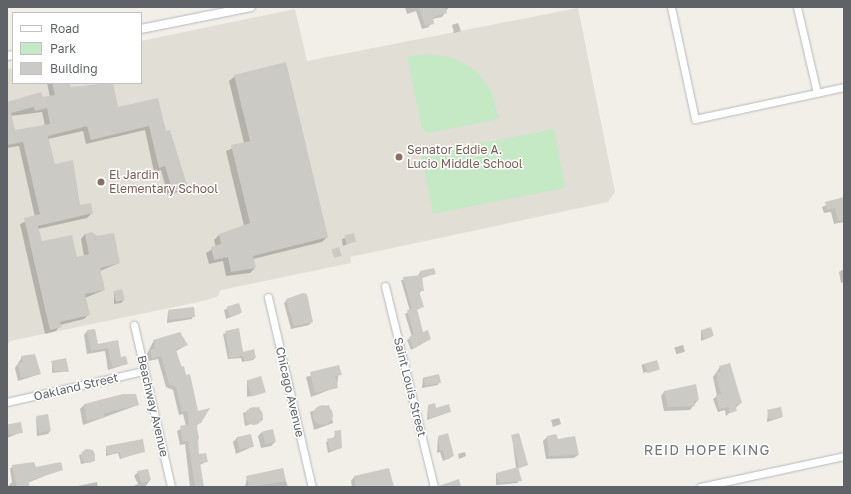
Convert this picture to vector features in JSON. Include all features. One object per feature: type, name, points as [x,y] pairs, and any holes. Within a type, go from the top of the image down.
[{"type":"street","points":[[142,29],[251,7]]},
{"type":"street","points":[[670,7],[695,119],[844,87]]},
{"type":"street","points":[[797,7],[817,93]]},
{"type":"street","name":"Saint Louis Street","points":[[385,286],[434,487]]},
{"type":"street","name":"Chicago Avenue","points":[[268,297],[312,487]]},
{"type":"street","name":"Beachway Avenue","points":[[134,325],[171,487]]},
{"type":"street","name":"Oakland Street","points":[[7,402],[144,371]]},
{"type":"street","points":[[700,487],[844,456]]},
{"type":"shaded area","name":"Senator Eddie A. Lucio Middle School","points":[[578,8],[615,192],[608,202],[350,257],[351,263],[221,290],[217,297],[198,302],[10,341],[7,346],[7,69],[12,68],[12,84],[142,84],[142,41],[295,9],[307,61]]},
{"type":"green space","points":[[427,54],[451,57],[474,69],[491,90],[499,119],[428,133],[422,128],[407,57]]},
{"type":"green space","points":[[554,129],[565,188],[433,214],[421,155]]},
{"type":"building","points":[[419,7],[445,7],[447,13],[433,17],[434,24],[425,26]]},
{"type":"building","points":[[286,62],[328,237],[253,256],[256,268],[231,272],[228,257],[214,260],[211,247],[221,244],[219,234],[250,223],[231,145],[250,141],[234,75]]},
{"type":"building","points":[[52,84],[70,84],[71,87],[113,84],[118,107],[158,98],[166,131],[170,130],[188,188],[173,192],[165,166],[159,168],[149,126],[91,140],[87,126],[48,136],[55,164],[73,160],[80,205],[91,203],[93,213],[38,226],[42,241],[72,235],[77,257],[89,254],[85,234],[92,232],[97,236],[114,233],[120,263],[100,268],[105,290],[85,294],[90,315],[60,322],[62,327],[50,330],[24,218],[40,214],[23,142],[7,145],[7,102],[41,92],[43,97],[55,95]],"holes":[[[34,107],[35,111],[47,108],[50,124],[15,130],[11,113]]]},
{"type":"building","points":[[844,197],[844,220],[838,221],[835,208],[827,210],[825,202]]},
{"type":"building","points":[[354,233],[356,242],[346,244],[344,235]]},
{"type":"building","points":[[339,247],[342,256],[334,258],[331,249]]},
{"type":"building","points":[[434,268],[436,274],[422,277],[424,291],[419,291],[424,307],[417,309],[423,332],[428,330],[431,339],[413,349],[409,337],[414,335],[407,310],[412,309],[403,277],[421,275],[420,271]]},
{"type":"building","points":[[122,289],[125,300],[116,302],[113,291]]},
{"type":"building","points":[[303,293],[307,294],[313,322],[294,326],[286,299]]},
{"type":"building","points":[[239,303],[242,313],[229,316],[227,307]]},
{"type":"building","points":[[194,307],[195,317],[169,320],[168,310]]},
{"type":"building","points":[[711,327],[714,336],[704,339],[701,330]]},
{"type":"building","points":[[239,328],[243,352],[254,349],[256,358],[244,361],[243,356],[230,358],[225,331]]},
{"type":"building","points":[[95,329],[98,344],[118,340],[121,357],[126,356],[128,364],[112,367],[108,348],[91,351],[87,330]]},
{"type":"building","points":[[180,332],[188,345],[176,349],[181,367],[184,366],[186,375],[190,374],[198,411],[210,408],[201,423],[197,424],[199,454],[206,453],[208,462],[200,463],[204,487],[195,487],[188,441],[183,442],[180,426],[189,424],[187,411],[182,412],[176,387],[169,384],[161,356],[152,359],[150,350],[155,348],[153,340]]},
{"type":"building","points":[[35,354],[41,374],[21,378],[18,363],[23,362],[21,356]]},
{"type":"building","points":[[66,358],[69,372],[54,371],[51,361]]},
{"type":"building","points":[[657,360],[660,370],[647,373],[645,364]]},
{"type":"building","points":[[730,363],[742,403],[735,405],[737,411],[730,413],[728,407],[719,409],[716,395],[721,394],[716,373],[721,371],[719,366]]},
{"type":"building","points":[[339,365],[342,375],[335,376],[338,388],[315,393],[310,372]]},
{"type":"building","points":[[439,374],[441,383],[425,386],[423,378]]},
{"type":"building","points":[[261,376],[266,392],[252,397],[247,380]]},
{"type":"building","points":[[696,384],[699,400],[694,401],[695,406],[668,407],[664,391]]},
{"type":"building","points":[[123,394],[136,394],[139,405],[104,413],[105,417],[87,421],[84,404]]},
{"type":"building","points":[[435,403],[436,408],[449,404],[451,412],[429,418],[428,405]]},
{"type":"building","points":[[323,405],[330,408],[333,415],[330,422],[323,425],[316,422],[313,415],[316,408]]},
{"type":"building","points":[[254,407],[260,410],[263,416],[260,422],[254,425],[248,422],[245,416],[248,410]]},
{"type":"building","points":[[781,407],[783,417],[769,419],[767,410]]},
{"type":"building","points":[[48,414],[51,431],[39,433],[36,416]]},
{"type":"building","points":[[21,422],[23,433],[9,435],[7,424]]},
{"type":"building","points":[[273,429],[276,442],[265,444],[262,431]]},
{"type":"building","points":[[341,430],[342,448],[330,451],[327,439],[336,437],[334,431]]},
{"type":"building","points":[[448,433],[454,456],[445,459],[443,450],[440,451],[438,436]]},
{"type":"building","points":[[519,433],[528,465],[519,468],[511,435]]},
{"type":"building","points":[[251,434],[254,447],[239,450],[236,437]]},
{"type":"building","points":[[556,434],[558,439],[575,436],[579,455],[549,456],[547,436]]},
{"type":"building","points":[[143,439],[145,452],[121,458],[120,452],[108,455],[106,446]]},
{"type":"building","points":[[85,449],[91,449],[95,453],[95,459],[91,463],[85,463],[81,459],[81,453]]},
{"type":"building","points":[[34,462],[36,467],[61,462],[63,470],[28,481],[30,487],[17,487],[12,465]]},
{"type":"building","points":[[518,467],[522,481],[499,483],[496,473]]},
{"type":"building","points":[[283,468],[286,481],[249,487],[246,476]]},
{"type":"building","points":[[389,468],[394,487],[356,487],[354,476]]},
{"type":"building","points":[[148,469],[151,480],[142,483],[137,471]]},
{"type":"building","points":[[459,479],[461,487],[439,486]]},
{"type":"place","name":"Senator Eddie A. Lucio Middle School","points":[[399,157]]},
{"type":"place","name":"El Jardin Elementary School","points":[[101,182]]},
{"type":"district","name":"REID HOPE KING","points":[[707,450]]}]
